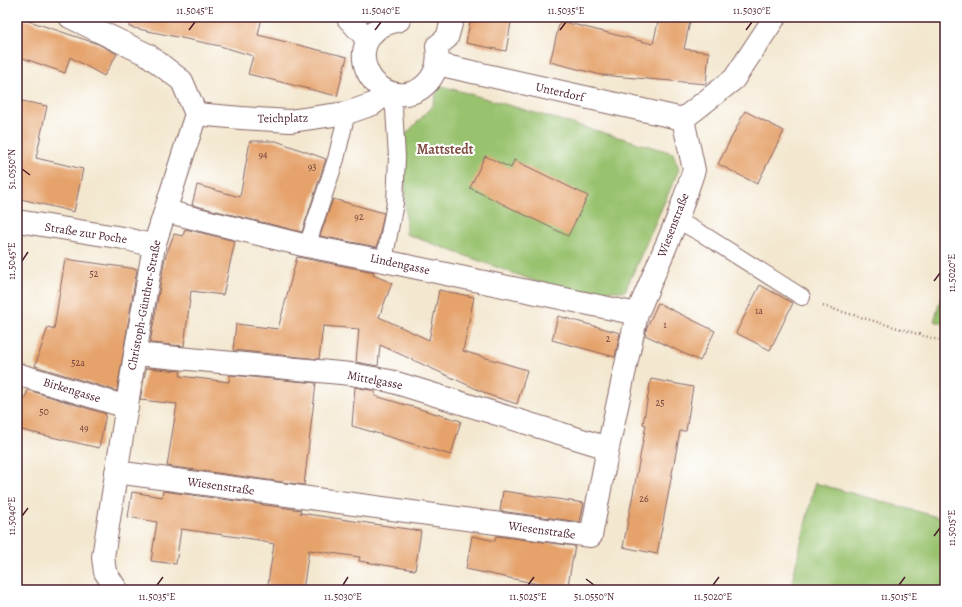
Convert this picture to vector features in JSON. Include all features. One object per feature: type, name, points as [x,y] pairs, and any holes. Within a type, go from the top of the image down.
[{"type":"street","points":[[70,17],[148,55],[182,81],[196,114]]},
{"type":"street","points":[[347,17],[368,40]]},
{"type":"street","points":[[399,20],[387,23],[376,30],[368,40],[364,52],[364,65],[369,76],[378,86],[388,92],[400,94],[412,93],[422,88],[431,80],[436,69],[437,55],[447,38],[453,17]]},
{"type":"street","points":[[683,119],[734,79],[775,17]]},
{"type":"street","name":"Unterdorf","points":[[437,55],[683,119]]},
{"type":"street","name":"Teichplatz","points":[[196,114],[290,121],[347,114],[373,104],[388,92]]},
{"type":"street","name":"Christoph-Günther-Straße","points":[[115,589],[105,572],[103,557],[135,354],[154,246],[196,114]]},
{"type":"street","name":"Wiesenstraße","points":[[116,472],[591,536],[608,448],[637,314],[677,220],[694,170],[683,119]]},
{"type":"street","name":"Lindengasse","points":[[165,210],[307,246],[637,314]]},
{"type":"street","name":"Straße zur Poche","points":[[17,221],[123,238],[154,246]]},
{"type":"street","name":"Mittelgasse","points":[[135,354],[352,374],[390,381],[608,448]]},
{"type":"street","name":"Birkengasse","points":[[17,374],[126,407]]},
{"type":"lane","points":[[384,261],[395,203],[397,157],[394,109],[388,92]]},
{"type":"lane","points":[[307,246],[336,158],[347,114]]},
{"type":"lane","points":[[677,220],[704,235],[802,297]]},
{"type":"path","points":[[802,297],[824,306],[945,342]]},
{"type":"green space","points":[[439,85],[673,153],[679,169],[625,291],[562,291],[406,234],[404,136],[432,107]]},
{"type":"green space","points":[[945,285],[945,324],[934,321]]},
{"type":"green space","points":[[815,483],[945,519],[945,590],[790,590]]},
{"type":"building","points":[[17,17],[98,44],[117,54],[104,76],[70,57],[65,73],[17,56]]},
{"type":"building","points":[[130,17],[262,17],[258,35],[347,57],[337,96],[248,74],[253,56],[220,46],[129,27]]},
{"type":"building","points":[[471,17],[512,17],[506,51],[466,43]]},
{"type":"building","points":[[659,17],[691,17],[684,49],[709,52],[706,84],[601,75],[550,62],[560,21],[653,44]]},
{"type":"building","points":[[17,100],[47,106],[36,158],[83,169],[74,212],[17,198]]},
{"type":"building","points":[[745,111],[784,131],[757,184],[718,164]]},
{"type":"building","points":[[250,141],[276,141],[326,159],[302,232],[192,205],[197,185],[240,197]]},
{"type":"building","points":[[485,156],[511,168],[514,160],[588,196],[568,236],[470,188]]},
{"type":"building","points":[[333,199],[384,213],[377,247],[320,236]]},
{"type":"building","points":[[185,229],[235,241],[223,295],[191,291],[184,346],[150,343],[165,258],[174,234],[183,236]]},
{"type":"building","points":[[297,257],[374,272],[373,275],[392,283],[379,317],[429,340],[439,290],[474,297],[463,351],[527,370],[517,404],[492,396],[380,345],[378,366],[356,362],[359,329],[323,326],[319,359],[233,350],[236,324],[278,329]]},
{"type":"building","points":[[65,259],[137,269],[117,391],[35,366],[48,327],[54,329]]},
{"type":"building","points":[[760,285],[793,303],[770,350],[736,333]]},
{"type":"building","points":[[658,303],[715,331],[700,361],[645,335]]},
{"type":"building","points":[[558,316],[620,333],[615,357],[552,340]]},
{"type":"building","points":[[146,368],[181,371],[180,376],[229,382],[230,375],[316,383],[304,485],[167,466],[177,404],[140,400]]},
{"type":"building","points":[[651,379],[693,387],[686,431],[680,431],[657,554],[623,547],[646,425],[643,424]]},
{"type":"building","points":[[355,387],[375,391],[375,396],[461,421],[451,455],[352,426]]},
{"type":"building","points":[[28,390],[106,414],[99,448],[17,429],[17,396],[25,398]]},
{"type":"building","points":[[163,491],[301,510],[300,513],[421,531],[415,570],[359,561],[360,557],[309,550],[303,590],[267,590],[274,544],[259,540],[181,529],[176,564],[151,561],[157,522],[128,517],[132,492],[162,497]]},
{"type":"building","points":[[503,491],[584,503],[580,522],[500,511]]},
{"type":"building","points":[[472,536],[495,541],[496,536],[575,546],[567,590],[466,569]]},
{"type":"district","name":"Mattstedt","points":[[445,149]]}]
